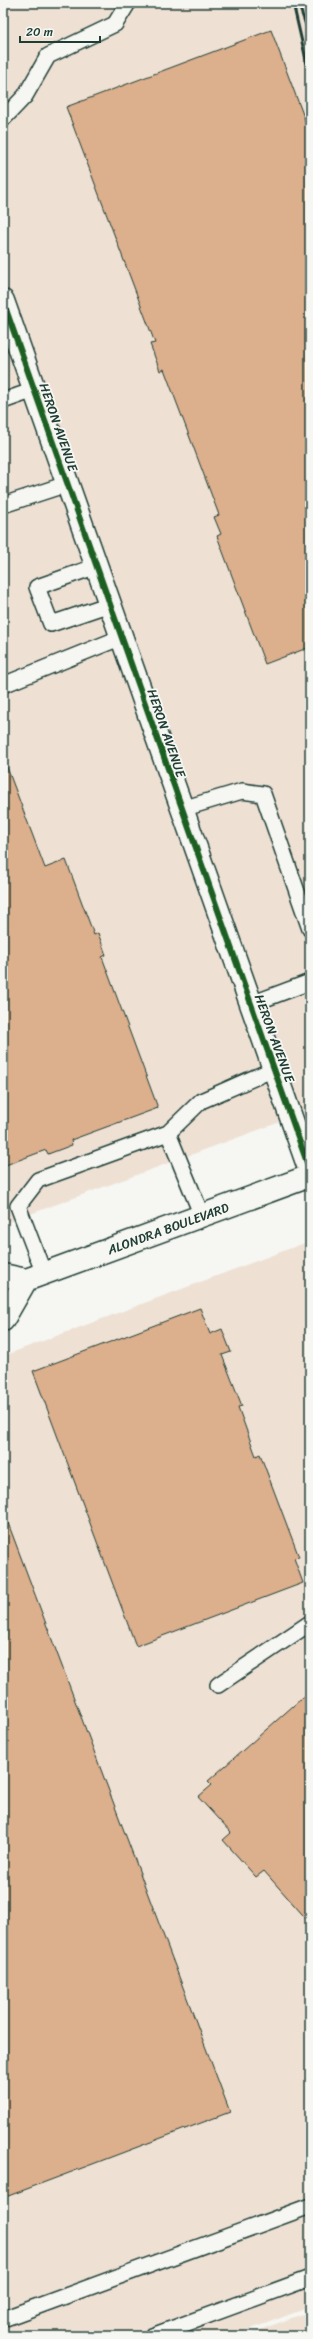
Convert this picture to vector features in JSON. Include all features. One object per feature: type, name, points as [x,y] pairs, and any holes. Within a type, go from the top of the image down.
[{"type":"street","name":"HERON AVENUE","points":[[5,312],[122,637],[310,1171]]},
{"type":"street","name":"ALONDRA BOULEVARD","points":[[35,1277],[310,1176]]},
{"type":"street","points":[[3,1275],[35,1277]]},
{"type":"street","points":[[3,1320],[35,1277]]},
{"type":"lane","points":[[3,119],[25,96],[48,56],[115,24],[128,3]]},
{"type":"lane","points":[[3,401],[34,390]]},
{"type":"lane","points":[[3,505],[67,484]]},
{"type":"lane","points":[[96,566],[37,587],[51,624],[110,604]]},
{"type":"lane","points":[[3,685],[122,637]]},
{"type":"lane","points":[[182,809],[242,791],[263,794],[310,929]]},
{"type":"lane","points":[[251,1004],[310,982]]},
{"type":"lane","points":[[35,1277],[18,1206],[38,1180],[168,1133],[201,1100],[274,1069]]},
{"type":"lane","points":[[168,1133],[202,1216]]},
{"type":"lane","points":[[218,1685],[310,1622]]},
{"type":"lane","points":[[3,2319],[310,2206]]},
{"type":"lane","points":[[152,2336],[310,2278]]},
{"type":"shaded area","points":[[3,3],[310,3],[310,1111],[3,1224]]},
{"type":"shaded area","points":[[310,1241],[310,2307],[232,2336],[3,2336],[3,1356]]},
{"type":"shaded area","points":[[310,2311],[310,2336],[244,2336]]},
{"type":"building","points":[[271,30],[310,133],[310,647],[265,664],[217,536],[221,534],[214,517],[219,515],[164,369],[160,371],[150,344],[155,343],[66,107]]},
{"type":"building","points":[[3,762],[5,762],[45,868],[66,860],[94,935],[98,933],[106,955],[102,957],[158,1108],[71,1140],[72,1145],[48,1154],[46,1150],[3,1166]]},
{"type":"building","points":[[200,1308],[210,1334],[222,1329],[231,1352],[222,1355],[242,1406],[238,1407],[256,1456],[260,1454],[299,1557],[294,1558],[303,1583],[136,1646],[33,1371]]},
{"type":"building","points":[[3,1515],[5,1515],[230,2112],[3,2198]]},
{"type":"building","points":[[310,1691],[310,1923],[264,1871],[256,1877],[223,1840],[231,1833],[198,1797],[212,1785],[208,1781]]},
{"type":"railway","points":[[293,3],[310,77]]},
{"type":"railway","points":[[298,3],[310,36]]},
{"type":"cycle path","points":[[3,301],[310,1171]]}]
